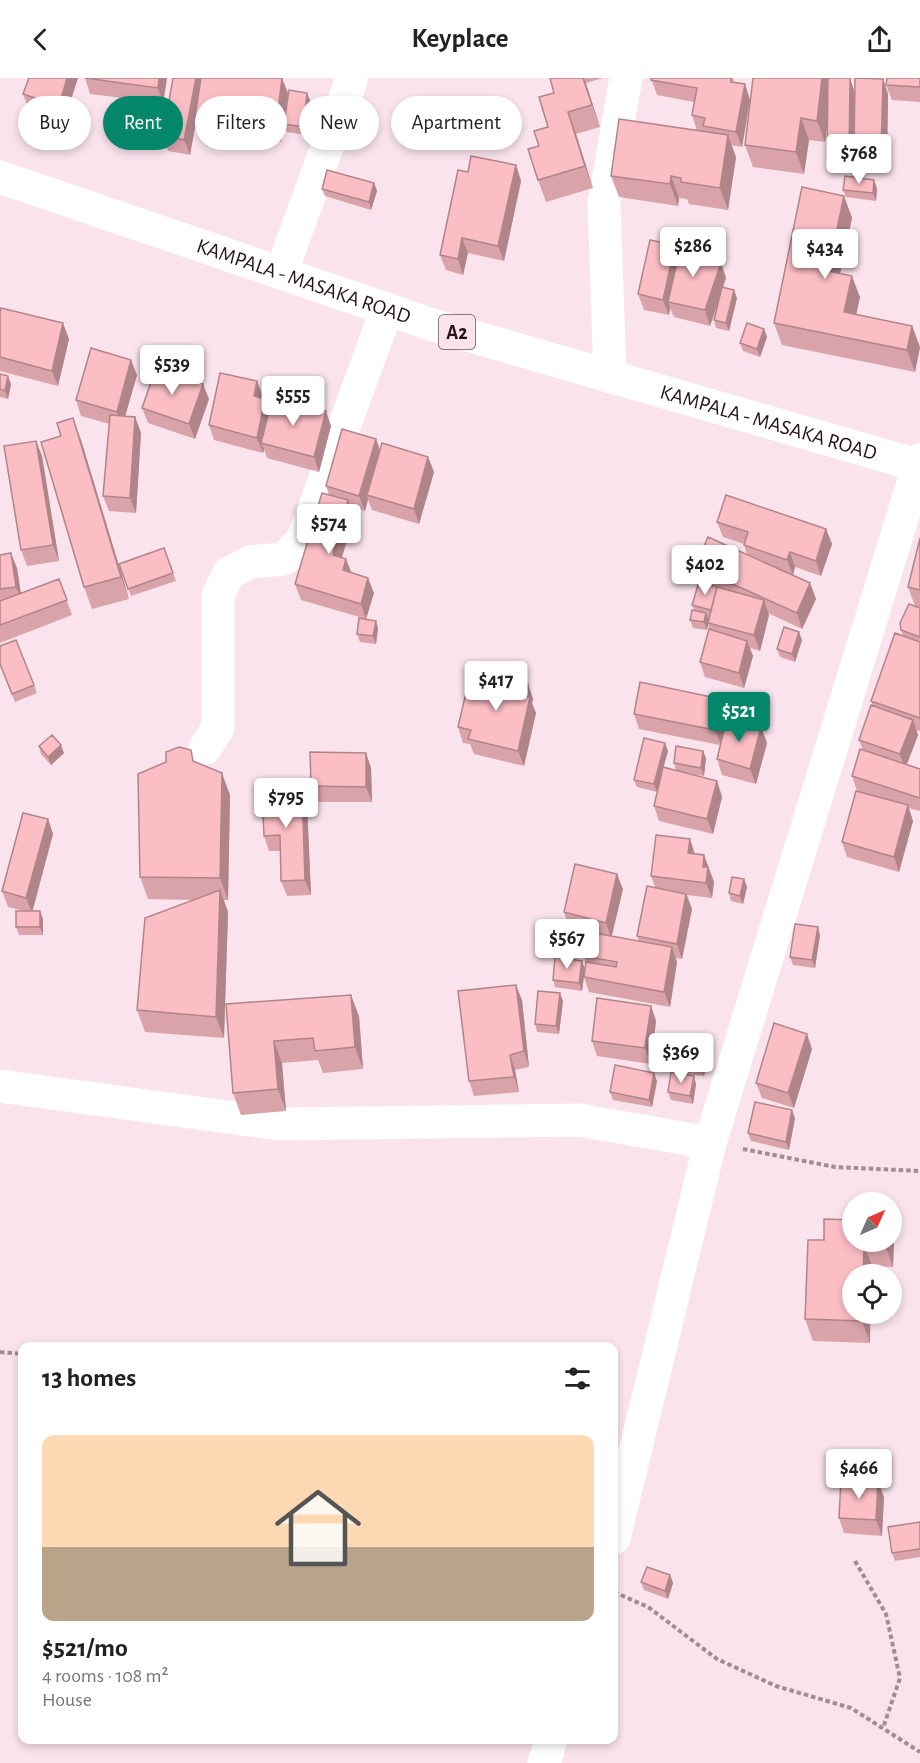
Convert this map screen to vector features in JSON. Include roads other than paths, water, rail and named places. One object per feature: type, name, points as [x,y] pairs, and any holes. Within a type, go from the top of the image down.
[{"type":"street","points":[[610,377],[604,202],[626,78]]},
{"type":"street","points":[[281,273],[351,81]]},
{"type":"street","name":"KAMPALA - MASAKA ROAD","points":[[0,177],[387,309],[610,377],[919,464]]},
{"type":"street","points":[[205,748],[218,728],[218,595],[229,573],[250,562],[284,559],[303,539],[387,309]]},
{"type":"street","points":[[618,1522],[710,1143],[919,464]]},
{"type":"street","points":[[0,1086],[279,1124],[579,1120],[710,1143]]},
{"type":"street","points":[[544,1763],[550,1744]]}]
